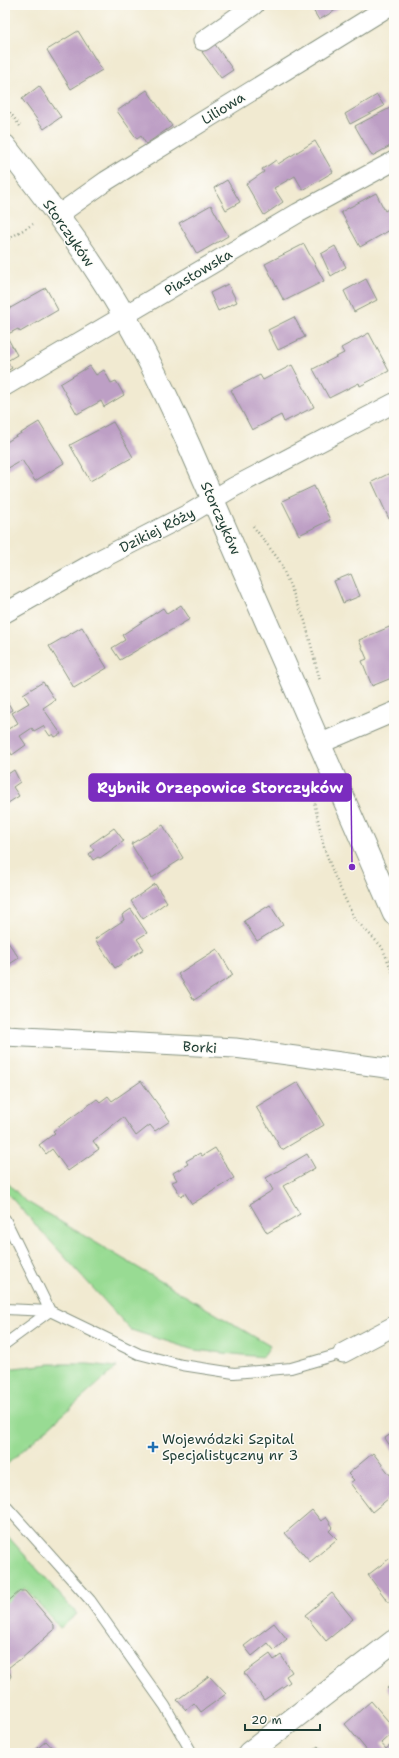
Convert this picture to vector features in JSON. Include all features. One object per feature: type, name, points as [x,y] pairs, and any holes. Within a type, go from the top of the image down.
[{"type":"street","points":[[203,41],[254,5]]},
{"type":"street","name":"Liliowa","points":[[58,215],[120,172],[391,5]]},
{"type":"street","name":"Storczyków","points":[[5,146],[58,215],[104,283],[124,315],[166,395],[394,914]]},
{"type":"street","name":"Piastowska","points":[[5,386],[298,212],[394,161]]},
{"type":"street","name":"Dzikiej Róży","points":[[5,614],[95,562],[394,403]]},
{"type":"street","points":[[320,744],[394,712]]},
{"type":"street","name":"Borki","points":[[5,1036],[235,1048],[394,1069]]},
{"type":"street","points":[[343,1353],[394,1326]]},
{"type":"street","points":[[249,1753],[394,1641]]},
{"type":"lane","points":[[5,1219],[50,1311]]},
{"type":"lane","points":[[5,1309],[50,1311],[139,1354],[182,1365],[234,1373],[291,1368],[343,1353]]},
{"type":"lane","points":[[5,1344],[50,1311]]},
{"type":"lane","points":[[5,1505],[90,1600],[165,1706],[192,1753]]},
{"type":"path","points":[[28,218],[37,230]]},
{"type":"path","points":[[5,241],[33,224]]},
{"type":"path","points":[[308,781],[324,847],[334,874],[354,918],[382,947],[394,976]]},
{"type":"green space","points":[[5,1180],[24,1200],[270,1346],[263,1357],[194,1350],[131,1330],[5,1191]]},
{"type":"green space","points":[[50,1364],[88,1364],[117,1367],[5,1466],[5,1369]]},
{"type":"green space","points":[[5,1533],[77,1614],[60,1628],[25,1588],[5,1606]]},
{"type":"building","points":[[310,5],[344,5],[319,20]]},
{"type":"building","points":[[78,31],[102,70],[71,89],[47,50]]},
{"type":"building","points":[[214,43],[233,70],[221,78],[202,52]]},
{"type":"building","points":[[39,86],[61,117],[44,129],[22,99]]},
{"type":"building","points":[[147,90],[172,126],[146,144],[141,136],[137,139],[117,111]]},
{"type":"building","points":[[377,95],[384,106],[350,124],[345,114]]},
{"type":"building","points":[[394,106],[394,144],[372,156],[355,126]]},
{"type":"building","points":[[315,141],[333,172],[303,190],[295,176],[274,188],[283,202],[264,215],[246,184],[264,172],[262,169],[276,160],[278,164]]},
{"type":"building","points":[[227,180],[240,202],[226,210],[214,188]]},
{"type":"building","points":[[376,193],[385,211],[393,206],[394,208],[394,232],[392,229],[360,247],[341,212]]},
{"type":"building","points":[[211,205],[228,236],[197,254],[179,223]]},
{"type":"building","points":[[304,244],[324,281],[284,301],[265,264]]},
{"type":"building","points":[[335,246],[346,267],[331,276],[321,254]]},
{"type":"building","points":[[366,279],[377,300],[354,312],[344,291]]},
{"type":"building","points":[[228,284],[237,302],[218,311],[210,293]]},
{"type":"building","points":[[46,288],[58,310],[20,332],[18,329],[6,335],[17,355],[7,361],[12,368],[5,372],[5,311]]},
{"type":"building","points":[[294,317],[305,337],[278,350],[268,330]]},
{"type":"building","points":[[369,333],[389,371],[360,386],[359,383],[329,398],[313,369],[344,353],[341,348]]},
{"type":"building","points":[[292,365],[314,407],[284,422],[281,415],[252,430],[231,390],[260,375],[263,380]]},
{"type":"building","points":[[90,366],[96,375],[104,370],[111,383],[116,381],[124,395],[104,407],[101,401],[77,414],[60,384]]},
{"type":"building","points":[[39,422],[64,463],[35,481],[22,460],[5,470],[5,443]]},
{"type":"building","points":[[113,422],[133,457],[90,481],[70,445]]},
{"type":"building","points":[[394,471],[394,517],[389,519],[372,482]]},
{"type":"building","points":[[314,486],[330,520],[299,535],[282,501]]},
{"type":"building","points":[[351,574],[360,596],[343,603],[334,581]]},
{"type":"building","points":[[181,605],[190,619],[120,660],[112,648],[125,640],[122,635],[163,608],[167,614]]},
{"type":"building","points":[[394,625],[394,677],[372,686],[362,661],[367,659],[359,640]]},
{"type":"building","points":[[82,627],[107,668],[74,688],[49,646]]},
{"type":"building","points":[[43,682],[55,700],[43,708],[61,734],[55,737],[53,734],[50,736],[43,726],[34,731],[32,728],[20,736],[26,745],[12,755],[7,746],[5,747],[5,731],[18,723],[12,713],[29,703],[23,694]]},
{"type":"building","points":[[5,697],[12,710],[5,714]]},
{"type":"building","points":[[14,770],[20,782],[13,787],[19,796],[5,805],[5,776]]},
{"type":"building","points":[[163,825],[183,858],[152,878],[131,844]]},
{"type":"building","points":[[114,828],[124,841],[100,858],[98,857],[93,860],[89,854],[94,850],[90,845]]},
{"type":"building","points":[[155,884],[167,902],[143,919],[131,901]]},
{"type":"building","points":[[270,905],[283,925],[257,941],[244,921]]},
{"type":"building","points":[[131,909],[147,933],[137,939],[144,949],[115,968],[95,939],[124,920],[122,915]]},
{"type":"building","points":[[5,938],[19,958],[5,967]]},
{"type":"building","points":[[217,949],[233,975],[194,1000],[178,974]]},
{"type":"building","points":[[141,1081],[170,1121],[155,1131],[150,1125],[136,1136],[123,1117],[93,1141],[99,1149],[68,1171],[52,1149],[46,1154],[39,1145],[55,1133],[53,1131],[97,1099],[100,1102],[108,1096],[112,1101]]},
{"type":"building","points":[[298,1082],[324,1125],[282,1150],[256,1107]]},
{"type":"building","points":[[215,1148],[234,1178],[192,1204],[185,1193],[181,1196],[172,1182],[177,1180],[173,1173],[188,1164],[186,1161],[200,1153],[202,1156]]},
{"type":"building","points":[[307,1154],[315,1168],[283,1186],[300,1214],[267,1233],[250,1204],[273,1190],[266,1178]]},
{"type":"building","points":[[394,1432],[394,1452],[385,1438]]},
{"type":"building","points":[[373,1453],[394,1480],[394,1494],[372,1512],[350,1483],[354,1480],[348,1474]]},
{"type":"building","points":[[312,1510],[321,1521],[326,1517],[333,1527],[329,1531],[337,1539],[310,1562],[285,1533]]},
{"type":"building","points":[[394,1555],[394,1598],[389,1603],[368,1575]]},
{"type":"building","points":[[20,1591],[25,1591],[54,1625],[54,1630],[20,1660],[8,1668],[11,1676],[5,1686],[5,1604]]},
{"type":"building","points":[[332,1593],[353,1619],[326,1641],[305,1615]]},
{"type":"building","points":[[274,1623],[287,1639],[274,1650],[268,1643],[252,1656],[244,1646]]},
{"type":"building","points":[[270,1654],[274,1660],[281,1655],[292,1672],[286,1676],[290,1682],[264,1700],[244,1673]]},
{"type":"building","points":[[209,1676],[226,1694],[201,1712],[194,1703],[186,1710],[177,1700]]},
{"type":"building","points":[[394,1683],[394,1696],[387,1688]]},
{"type":"building","points":[[371,1701],[394,1728],[394,1731],[381,1743],[386,1749],[394,1742],[394,1753],[369,1753],[345,1724]]},
{"type":"building","points":[[46,1741],[57,1753],[32,1753]]},
{"type":"building","points":[[318,1746],[324,1753],[309,1753]]},
{"type":"place","name":"Rybnik Orzepowice Storczyków","points":[[352,867]]},
{"type":"place","name":"Wojewódzki Szpital Specjalistyczny nr 3","points":[[153,1447]]}]
